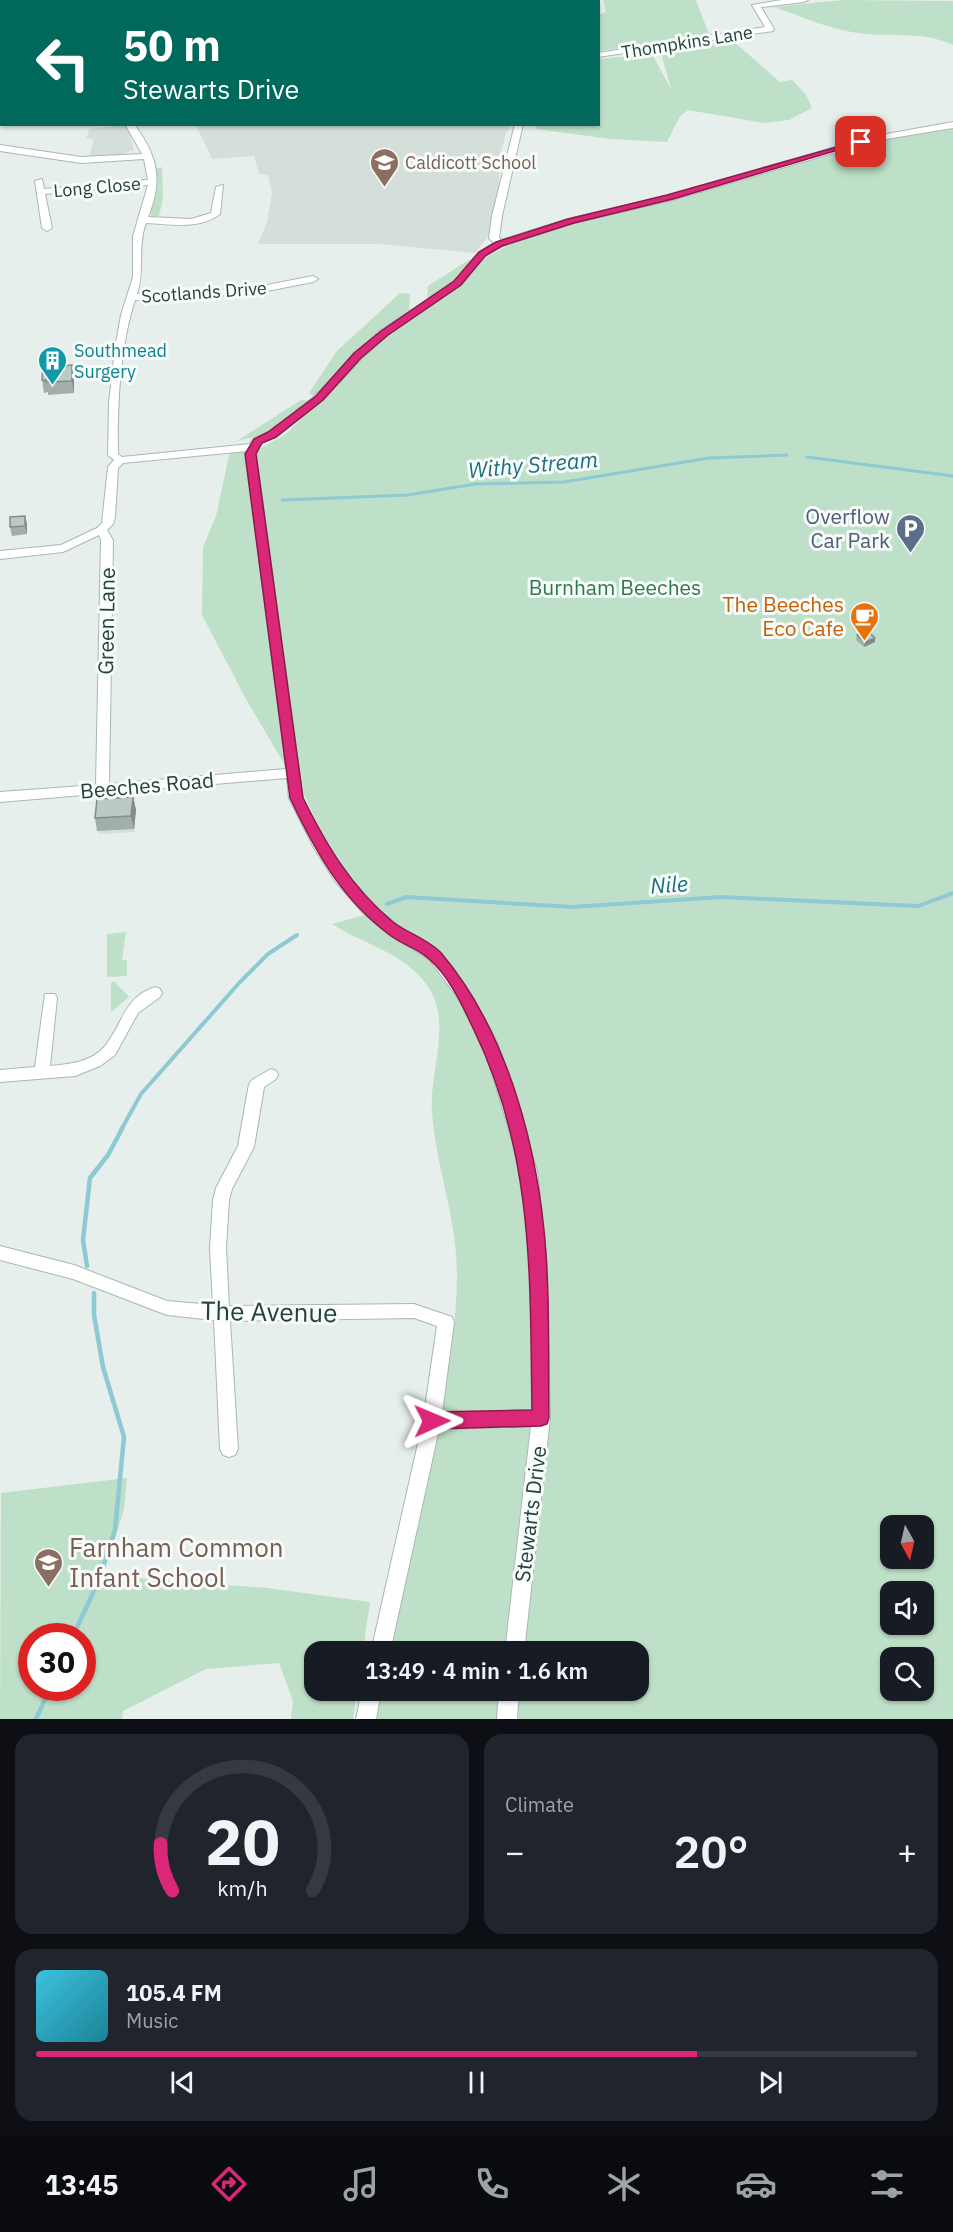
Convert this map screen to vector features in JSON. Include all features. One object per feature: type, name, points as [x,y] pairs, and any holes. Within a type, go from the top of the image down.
[{"type":"street","name":"Thompkins Lane","points":[[600,55],[770,29],[754,3],[804,0]]},
{"type":"street","points":[[130,126],[148,156],[153,182],[136,245],[138,269],[121,346],[111,427],[113,455],[120,460],[253,447],[319,398],[358,356],[384,333],[458,283],[482,254],[499,244],[571,221],[669,198],[873,139],[953,125]]},
{"type":"street","points":[[499,244],[495,238],[496,221],[519,126]]},
{"type":"street","points":[[0,148],[81,160],[148,156]]},
{"type":"street","name":"Long Close","points":[[39,181],[47,228]]},
{"type":"street","name":"Long Close","points":[[40,192],[153,182]]},
{"type":"street","points":[[143,220],[204,220],[214,214],[219,187]]},
{"type":"street","name":"Scotlands Drive","points":[[131,297],[240,292],[313,279]]},
{"type":"street","name":"Stewarts Drive","points":[[253,447],[251,454],[256,505],[296,798],[321,848],[340,876],[368,909],[396,932],[435,956],[466,998],[490,1042],[529,1171],[538,1255],[541,1418],[515,1641]]},
{"type":"street","name":"Green Lane","points":[[102,789],[107,540],[101,530],[107,524],[109,517],[113,467],[120,460]]},
{"type":"street","points":[[0,555],[63,548],[101,530]]},
{"type":"street","name":"Beeches Road","points":[[0,797],[294,773]]},
{"type":"street","points":[[0,1076],[75,1070],[96,1062],[110,1051],[133,1009],[155,993]]},
{"type":"street","points":[[42,1073],[50,998]]},
{"type":"street","points":[[229,1449],[218,1248],[221,1200],[224,1188],[246,1147],[257,1084],[271,1075]]},
{"type":"street","name":"The Avenue","points":[[0,1253],[74,1272],[167,1308],[223,1314],[414,1311],[446,1322],[432,1421],[382,1641]]},
{"type":"street","points":[[432,1421],[541,1418]]},
{"type":"street","points":[[366,1719],[370,1701]]},
{"type":"street","points":[[507,1719],[508,1701]]},
{"type":"shaded area","points":[[127,126],[134,150],[114,157],[89,157],[94,139],[86,138],[90,129]]},
{"type":"shaded area","name":"Caldicott School","points":[[196,126],[511,126],[506,133],[500,155],[499,184],[488,236],[475,253],[378,244],[258,244],[267,222],[272,193],[268,175],[259,174],[254,156],[212,159]]},
{"type":"shaded area","points":[[135,792],[135,832],[99,834],[101,794]]},
{"type":"green space","points":[[603,0],[696,0],[710,37],[600,51],[600,14],[606,12]]},
{"type":"green space","points":[[843,0],[953,1],[953,45],[941,40],[918,36],[846,31],[773,7]]},
{"type":"green space","points":[[732,40],[780,82],[792,80],[806,95],[812,108],[789,120],[764,123],[688,110],[680,116],[667,142],[611,139],[536,129],[535,126],[600,126],[600,59],[652,54],[671,89],[661,53]]},
{"type":"green space","name":"Burnham Beeches","points":[[953,126],[953,1719],[515,1719],[516,1701],[649,1701],[649,1641],[520,1641],[544,1443],[533,1171],[511,1083],[498,1047],[433,949],[395,927],[339,871],[304,794],[254,452],[286,434],[369,349],[396,327],[463,283],[484,258],[517,241],[573,222],[887,137]]},
{"type":"green space","points":[[162,167],[163,198],[159,216],[152,217],[150,213],[155,197],[156,169]]},
{"type":"green space","points":[[470,259],[472,261],[456,280],[427,300],[428,286]]},
{"type":"green space","points":[[400,293],[410,294],[409,311],[363,347],[314,397],[309,393],[337,351]]},
{"type":"green space","points":[[301,400],[311,401],[268,434],[237,441]]},
{"type":"green space","points":[[240,450],[247,454],[290,764],[286,767],[247,701],[202,615],[203,547],[216,516],[230,451]]},
{"type":"green space","points":[[365,915],[425,955],[453,983],[480,1032],[518,1154],[525,1185],[532,1243],[535,1360],[527,1477],[508,1641],[390,1641],[439,1419],[448,1372],[456,1302],[454,1236],[432,1112],[439,1017],[436,1002],[429,988],[409,966],[332,924]]},
{"type":"green space","points":[[126,932],[122,960],[127,960],[127,976],[107,977],[107,934]]},
{"type":"green space","points":[[114,981],[129,997],[111,1012],[111,983]]},
{"type":"green space","points":[[127,1478],[124,1510],[104,1571],[145,1579],[267,1588],[370,1602],[364,1641],[304,1641],[304,1701],[356,1701],[353,1719],[291,1719],[293,1701],[279,1663],[206,1669],[123,1711],[122,1719],[0,1719],[1,1493]]},
{"type":"green space","points":[[380,1701],[503,1701],[502,1719],[375,1719]]},
{"type":"building","points":[[62,362],[62,366],[72,365],[72,381],[46,382],[42,380],[43,364]]},
{"type":"building","points":[[25,516],[25,526],[10,527],[10,517]]},
{"type":"building","points":[[868,631],[875,638],[865,642],[857,635]]},
{"type":"building","points":[[133,797],[131,816],[95,818],[97,799]]},
{"type":"waterway","name":"Withy Stream","points":[[282,500],[408,495],[475,484],[564,482],[709,458],[787,455]]},
{"type":"waterway","name":"Withy Stream","points":[[807,457],[953,476]]},
{"type":"waterway","name":"Nile","points":[[387,904],[406,897],[572,907],[721,897],[918,906],[953,893]]},
{"type":"waterway","points":[[121,1130],[141,1094],[240,982],[268,954],[297,935]]},
{"type":"waterway","points":[[87,1266],[83,1240],[90,1178],[108,1155],[122,1129]]},
{"type":"waterway","points":[[79,1623],[99,1580],[115,1530],[124,1437],[103,1367],[94,1315],[94,1293]]},
{"type":"waterway","points":[[36,1719],[44,1701]]},
{"type":"place","name":"Caldicott School","points":[[384,188]]},
{"type":"place","name":"Southmead Surgery","points":[[53,386]]},
{"type":"place","name":"Overflow Car Park","points":[[911,554]]},
{"type":"place","name":"The Beeches Eco Cafe","points":[[865,642]]},
{"type":"place","name":"Farnham Common Infant School","points":[[48,1588]]},
{"type":"route","points":[[432,1421],[541,1418],[538,1255],[529,1171],[490,1042],[466,998],[435,956],[396,932],[368,909],[340,876],[321,848],[296,798],[292,750],[256,505],[251,454],[253,447],[257,441],[272,435],[319,398],[358,356],[384,333],[458,283],[482,254],[499,244],[571,221],[669,198],[861,142]]}]
